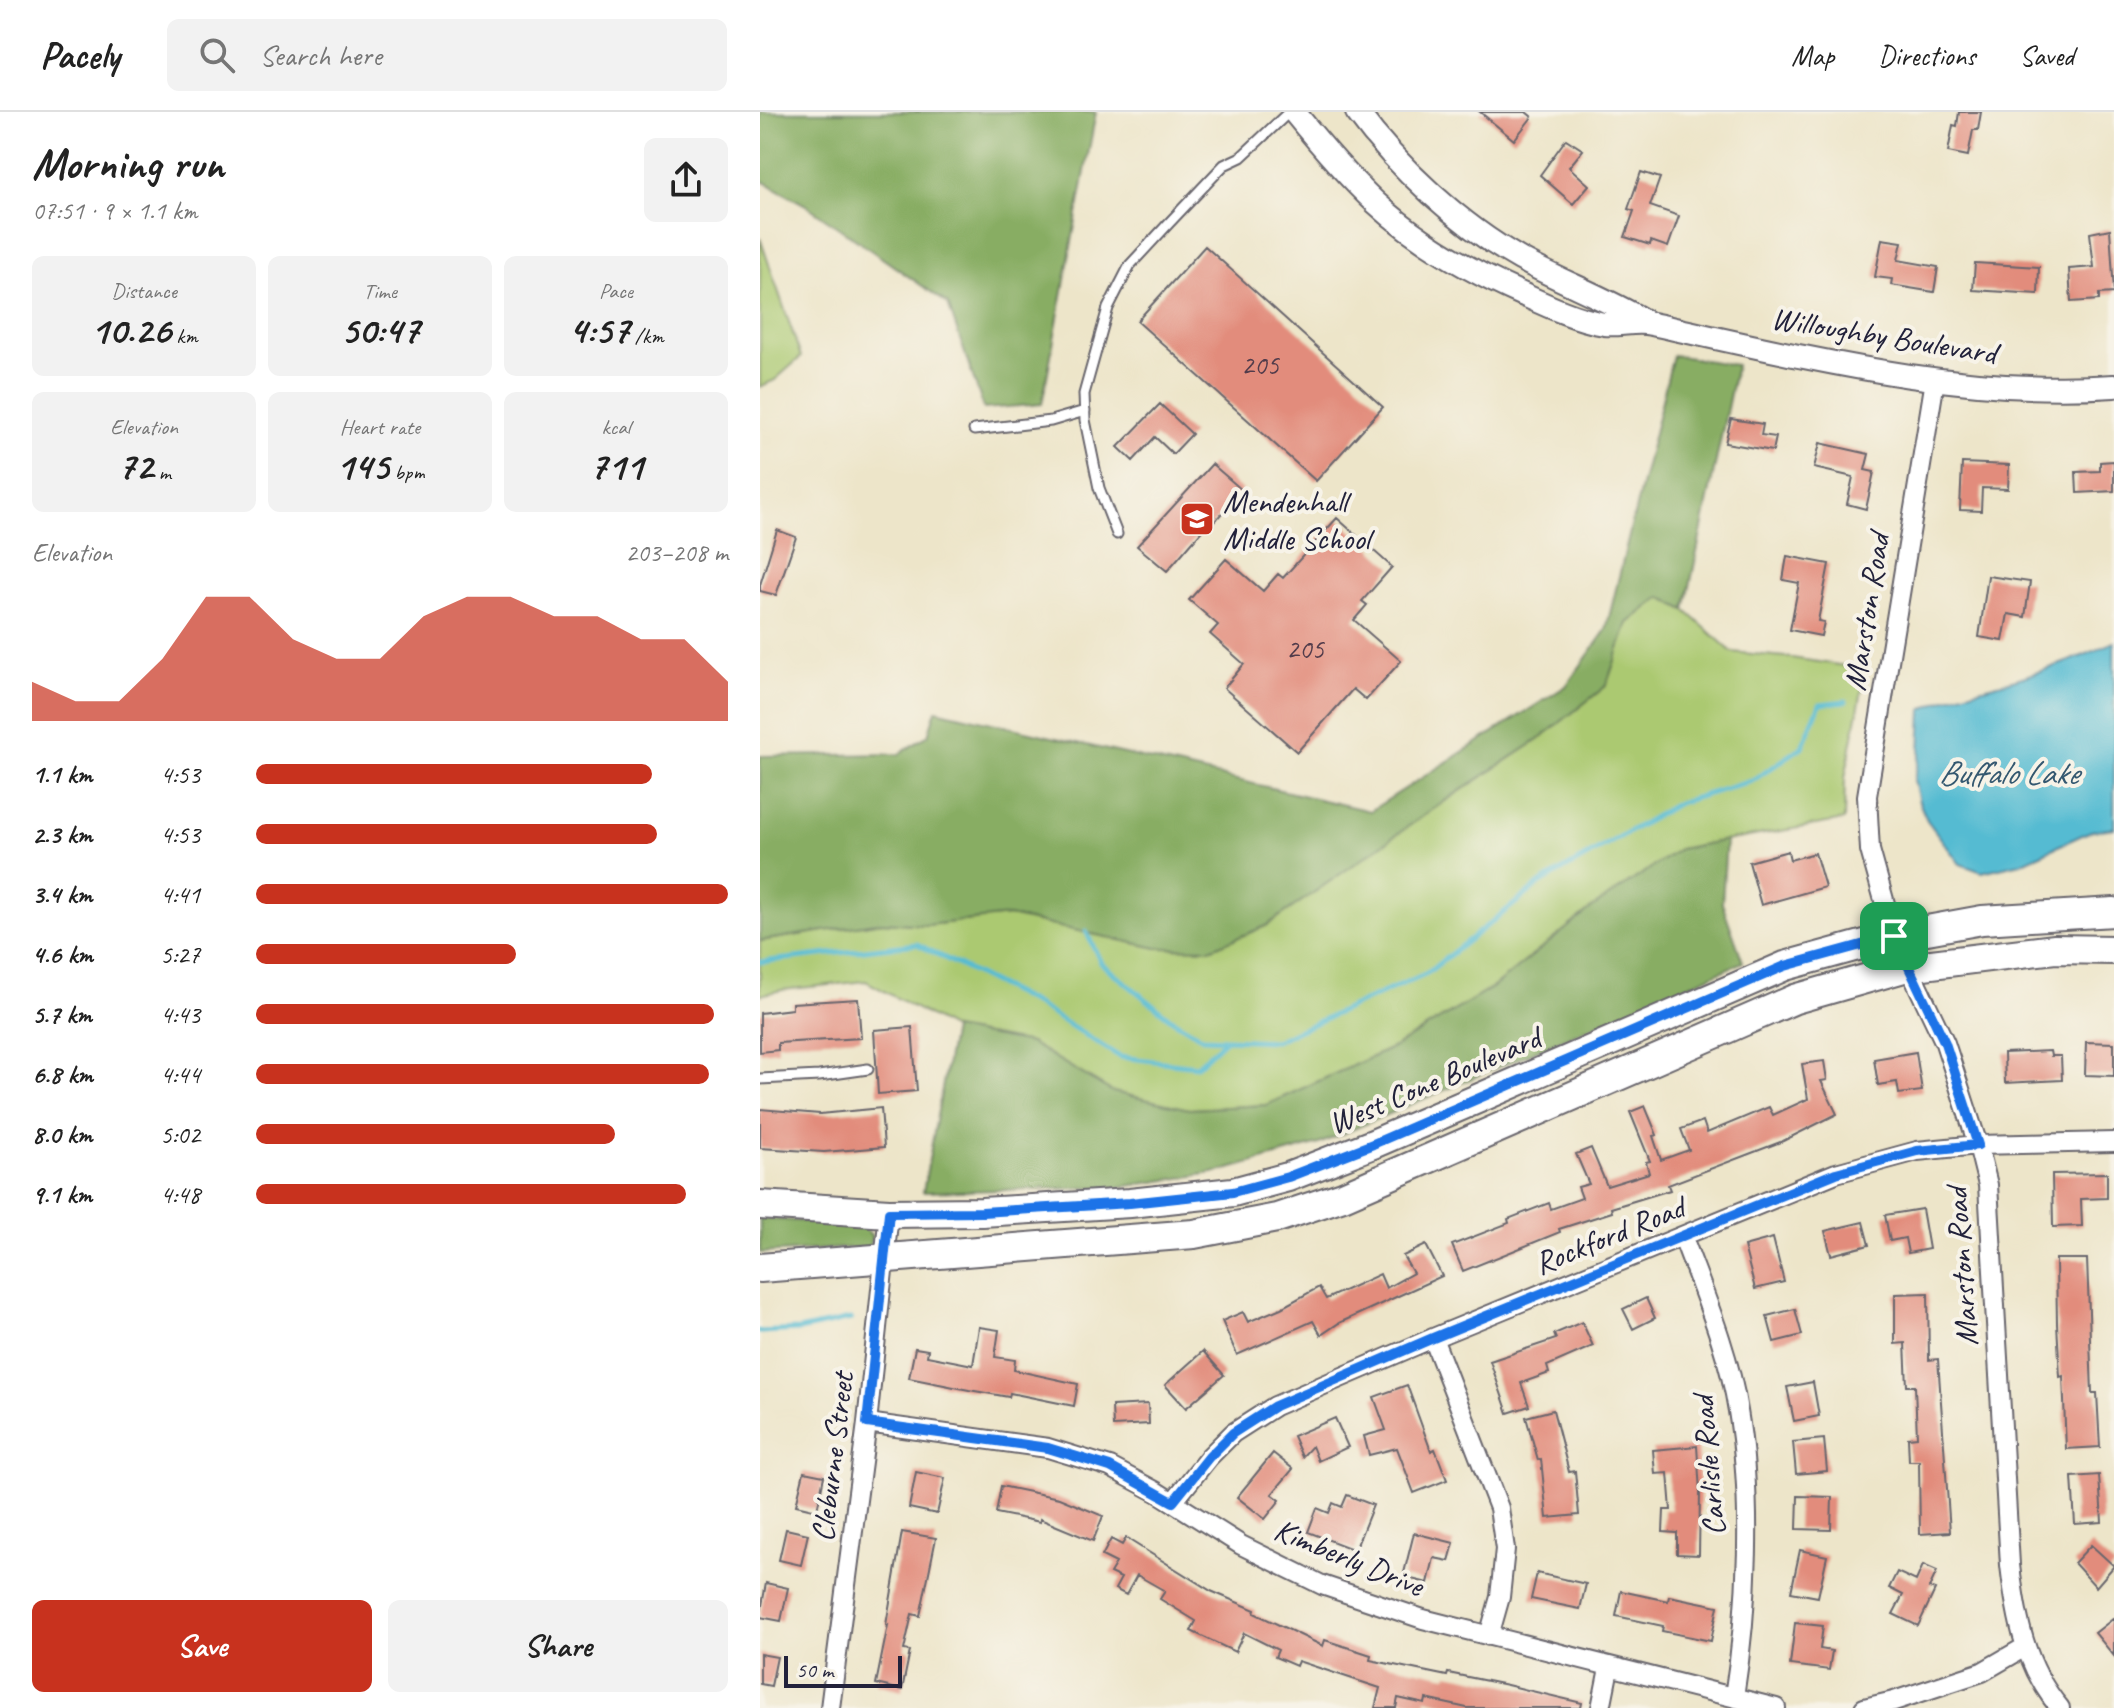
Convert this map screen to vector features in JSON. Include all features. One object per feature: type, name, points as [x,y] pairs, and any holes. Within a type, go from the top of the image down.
[{"type":"main road","name":"West Cone Boulevard","points":[[760,1205],[889,1213],[982,1212],[1130,1203],[1233,1192],[1274,1181],[1373,1144],[1785,966],[1894,936],[1982,920],[2114,912]]},
{"type":"main road","name":"West Cone Boulevard","points":[[760,1268],[1194,1234],[1277,1218],[1343,1196],[1795,999],[1907,967],[2055,949],[2114,950]]},
{"type":"street","name":"Willoughby Boulevard","points":[[1292,112],[1336,163],[1378,204],[1453,258],[1558,310],[1604,324],[1647,323],[1797,356],[1935,380],[2069,390],[2114,386]]},
{"type":"street","name":"Willoughby Boulevard","points":[[1357,112],[1419,182],[1482,233],[1517,257],[1570,285],[1611,301],[1647,323]]},
{"type":"street","name":"Marston Road","points":[[1935,380],[1867,796],[1870,850],[1894,936],[1945,1043],[1988,1185],[2010,1565],[2025,1647]]},
{"type":"street","name":"Rockford Road","points":[[1173,1502],[1233,1433],[1275,1406],[1836,1173],[1917,1151],[1978,1145],[2114,1142]]},
{"type":"street","name":"Cleburne Street","points":[[830,1708],[867,1423],[889,1213]]},
{"type":"street","name":"Carlisle Road","points":[[1683,1237],[1724,1354],[1738,1410],[1746,1499],[1744,1601],[1734,1697]]},
{"type":"street","points":[[1433,1338],[1499,1508],[1505,1549],[1500,1597],[1489,1636]]},
{"type":"street","name":"Kimberly Drive","points":[[867,1423],[1048,1448],[1110,1467],[1241,1545],[1322,1585],[1423,1619],[1776,1708]]},
{"type":"street","points":[[1864,1708],[1982,1672],[2025,1647],[2034,1669],[2060,1708]]},
{"type":"street","points":[[1601,1708],[1609,1668]]},
{"type":"lane","points":[[1117,534],[1099,488],[1084,394],[1108,308],[1130,265],[1224,165],[1241,157],[1292,112]]},
{"type":"lane","points":[[974,430],[1051,421],[1085,411]]},
{"type":"lane","points":[[760,1079],[819,1076],[868,1069]]},
{"type":"green space","points":[[760,112],[1096,112],[1042,404],[984,409],[948,304],[806,205],[760,180]]},
{"type":"green space","points":[[760,238],[801,357],[775,380],[760,387]]},
{"type":"green space","points":[[1673,355],[1736,365],[1685,610],[1661,597],[1628,623],[1606,686],[1538,740],[1266,926],[1210,949],[1157,948],[1009,916],[927,925],[882,922],[760,941],[760,756],[899,754],[928,735],[936,710],[1370,811],[1566,686],[1606,630]]},
{"type":"green space","points":[[1661,597],[1685,610],[1732,652],[1866,669],[1845,778],[1844,820],[1679,849],[1592,908],[1492,988],[1394,1047],[1266,1105],[1189,1109],[1113,1092],[1030,1043],[953,1029],[866,981],[760,995],[760,941],[882,922],[927,925],[1009,916],[1157,948],[1385,841],[1538,740],[1606,686],[1628,623]]},
{"type":"green space","points":[[1726,840],[1722,903],[1743,962],[1319,1144],[1219,1172],[1121,1187],[923,1192],[953,1029],[1030,1043],[1113,1092],[1189,1109],[1266,1105],[1394,1047],[1492,988],[1592,908],[1679,849]]},
{"type":"green space","points":[[760,1218],[863,1226],[872,1236],[869,1247],[760,1253]]},
{"type":"water","name":"Buffalo Lake","points":[[2114,642],[2114,828],[2091,831],[2021,863],[1982,872],[1960,864],[1927,820],[1919,802],[1914,780],[1920,754],[1922,710],[1956,695],[2053,667]]},
{"type":"building","points":[[1480,112],[1526,112],[1532,117],[1514,140]]},
{"type":"building","points":[[1959,112],[1981,112],[1978,130],[1973,130],[1968,156],[1948,152]]},
{"type":"building","points":[[1566,139],[1583,150],[1569,167],[1589,185],[1573,204],[1540,175]]},
{"type":"building","points":[[1641,172],[1660,178],[1650,206],[1679,216],[1668,247],[1625,237],[1634,211],[1628,209]]},
{"type":"building","points":[[2110,229],[2114,293],[2099,294],[2099,300],[2071,302],[2069,269],[2094,267],[2090,233]]},
{"type":"building","points":[[1882,239],[1902,242],[1898,260],[1938,267],[1934,292],[1891,285],[1892,279],[1875,277]]},
{"type":"building","points":[[1205,246],[1383,407],[1316,481],[1137,321]]},
{"type":"building","points":[[1975,263],[2039,267],[2038,294],[1973,290]]},
{"type":"building","points":[[1160,404],[1192,434],[1173,454],[1155,437],[1133,461],[1118,447]]},
{"type":"building","points":[[1731,419],[1763,424],[1761,435],[1776,437],[1773,451],[1725,443]]},
{"type":"building","points":[[1820,443],[1869,454],[1865,470],[1874,472],[1866,509],[1847,504],[1853,477],[1814,468]]},
{"type":"building","points":[[2114,461],[2114,491],[2077,493],[2076,472],[2100,471],[2100,462]]},
{"type":"building","points":[[1962,463],[2009,465],[2008,489],[1982,488],[1981,511],[1960,510]]},
{"type":"building","points":[[1212,464],[1242,490],[1167,571],[1137,546]]},
{"type":"building","points":[[1337,518],[1392,567],[1362,601],[1367,605],[1354,620],[1401,661],[1366,700],[1353,689],[1297,752],[1224,688],[1244,664],[1210,634],[1218,625],[1189,600],[1226,559],[1263,591],[1278,574],[1283,578]]},
{"type":"building","points":[[777,530],[796,537],[776,595],[760,591],[760,585]]},
{"type":"building","points":[[1787,556],[1829,564],[1818,621],[1824,622],[1821,636],[1790,630],[1799,583],[1783,580]]},
{"type":"building","points":[[1988,576],[2030,582],[2025,617],[2008,614],[2003,641],[1979,637]]},
{"type":"building","points":[[1788,851],[1790,860],[1815,853],[1825,887],[1761,905],[1749,862]]},
{"type":"building","points":[[858,999],[861,1038],[778,1043],[778,1050],[760,1052],[760,1013],[792,1009],[792,1003]]},
{"type":"building","points":[[912,1027],[917,1091],[878,1094],[874,1030]]},
{"type":"building","points":[[2086,1042],[2114,1043],[2114,1076],[2085,1075]]},
{"type":"building","points":[[2050,1051],[2051,1056],[2061,1056],[2062,1080],[2005,1083],[2004,1053]]},
{"type":"building","points":[[1916,1052],[1922,1091],[1899,1094],[1897,1082],[1878,1085],[1874,1059]]},
{"type":"building","points":[[1824,1061],[1827,1080],[1821,1081],[1837,1114],[1783,1141],[1668,1185],[1670,1190],[1611,1208],[1612,1212],[1559,1229],[1560,1232],[1463,1271],[1452,1245],[1509,1223],[1508,1219],[1549,1203],[1551,1209],[1582,1198],[1578,1187],[1589,1184],[1576,1154],[1591,1148],[1607,1186],[1649,1173],[1646,1162],[1650,1161],[1630,1112],[1645,1106],[1657,1135],[1653,1136],[1661,1160],[1689,1150],[1681,1129],[1703,1121],[1707,1133],[1769,1107],[1773,1115],[1808,1099],[1802,1064]]},
{"type":"building","points":[[881,1108],[884,1147],[824,1152],[760,1148],[760,1109],[820,1114]]},
{"type":"building","points":[[2107,1173],[2107,1198],[2081,1199],[2082,1226],[2053,1227],[2052,1174]]},
{"type":"building","points":[[1922,1209],[1929,1249],[1908,1253],[1905,1238],[1890,1241],[1885,1215]]},
{"type":"building","points":[[1863,1222],[1869,1245],[1831,1255],[1825,1231]]},
{"type":"building","points":[[1773,1238],[1784,1282],[1755,1289],[1744,1246]]},
{"type":"building","points":[[1426,1245],[1442,1276],[1339,1323],[1321,1335],[1313,1321],[1237,1355],[1222,1321],[1243,1312],[1248,1322],[1319,1287],[1326,1299],[1380,1274],[1386,1288],[1413,1273],[1403,1256]]},
{"type":"building","points":[[2056,1259],[2087,1259],[2092,1393],[2097,1393],[2100,1447],[2066,1449],[2057,1324]]},
{"type":"building","points":[[1928,1293],[1929,1360],[1938,1359],[1950,1532],[1920,1534],[1919,1461],[1909,1461],[1908,1438],[1917,1437],[1915,1386],[1907,1386],[1905,1343],[1895,1344],[1895,1294]]},
{"type":"building","points":[[1646,1298],[1655,1318],[1633,1329],[1623,1309]]},
{"type":"building","points":[[1795,1309],[1802,1335],[1774,1342],[1767,1316]]},
{"type":"building","points":[[1582,1322],[1593,1346],[1547,1366],[1549,1373],[1521,1383],[1529,1406],[1508,1413],[1490,1361],[1556,1339],[1554,1334]]},
{"type":"building","points":[[979,1327],[999,1330],[995,1357],[1015,1360],[1014,1370],[1078,1384],[1074,1406],[909,1378],[915,1348],[928,1350],[927,1356],[973,1365]]},
{"type":"building","points":[[1203,1351],[1224,1375],[1186,1408],[1165,1385]]},
{"type":"building","points":[[1813,1382],[1819,1416],[1794,1421],[1787,1387]]},
{"type":"building","points":[[1407,1385],[1431,1451],[1435,1449],[1447,1480],[1414,1493],[1397,1448],[1369,1455],[1364,1436],[1386,1430],[1374,1397]]},
{"type":"building","points":[[1148,1404],[1149,1424],[1113,1426],[1112,1406]]},
{"type":"building","points":[[1553,1410],[1569,1472],[1575,1471],[1579,1515],[1547,1518],[1541,1459],[1538,1460],[1526,1417]]},
{"type":"building","points":[[1335,1418],[1348,1447],[1318,1461],[1312,1446],[1302,1457],[1293,1436]]},
{"type":"building","points":[[1824,1439],[1827,1471],[1796,1474],[1793,1442]]},
{"type":"building","points":[[1697,1446],[1699,1555],[1677,1554],[1677,1533],[1663,1532],[1664,1510],[1671,1510],[1668,1473],[1655,1474],[1653,1450]]},
{"type":"building","points":[[1273,1453],[1293,1469],[1272,1494],[1280,1500],[1265,1519],[1237,1497]]},
{"type":"building","points":[[804,1472],[824,1476],[817,1510],[796,1505]]},
{"type":"building","points":[[916,1472],[945,1478],[937,1514],[909,1508]]},
{"type":"building","points":[[2099,1475],[2102,1522],[2075,1524],[2072,1477]]},
{"type":"building","points":[[1001,1486],[1059,1498],[1103,1516],[1093,1541],[1040,1519],[1040,1522],[996,1513]]},
{"type":"building","points":[[1347,1495],[1373,1505],[1355,1550],[1308,1532],[1317,1508],[1329,1513],[1333,1503],[1342,1507]]},
{"type":"building","points":[[1798,1496],[1832,1497],[1831,1530],[1797,1529]]},
{"type":"building","points":[[786,1529],[808,1534],[801,1565],[779,1560]]},
{"type":"building","points":[[902,1532],[936,1538],[920,1616],[912,1614],[904,1650],[910,1651],[902,1690],[876,1684]]},
{"type":"building","points":[[1414,1533],[1454,1543],[1449,1561],[1434,1558],[1428,1583],[1403,1577]]},
{"type":"building","points":[[1126,1538],[1211,1591],[1323,1646],[1325,1640],[1371,1655],[1370,1660],[1507,1685],[1582,1703],[1581,1708],[1467,1708],[1426,1699],[1425,1704],[1398,1698],[1396,1708],[1375,1708],[1380,1688],[1298,1661],[1296,1666],[1275,1657],[1278,1650],[1244,1633],[1235,1652],[1191,1631],[1196,1621],[1160,1599],[1165,1591],[1137,1575],[1126,1595],[1115,1589],[1121,1578],[1110,1573],[1116,1563],[1102,1556],[1111,1539],[1122,1545]]},
{"type":"building","points":[[2091,1545],[2114,1566],[2096,1587],[2074,1563]]},
{"type":"building","points":[[1800,1550],[1827,1556],[1818,1597],[1791,1592]]},
{"type":"building","points":[[1923,1565],[1937,1571],[1929,1588],[1935,1590],[1918,1626],[1893,1614],[1903,1595],[1889,1588],[1897,1572],[1916,1581]]},
{"type":"building","points":[[1537,1573],[1586,1584],[1580,1609],[1531,1599]]},
{"type":"building","points":[[766,1583],[788,1588],[781,1621],[760,1617]]},
{"type":"building","points":[[1621,1591],[1668,1601],[1669,1596],[1718,1606],[1711,1641],[1662,1631],[1663,1626],[1616,1616]]},
{"type":"building","points":[[2114,1618],[2114,1656],[2095,1633]]},
{"type":"building","points":[[1795,1623],[1823,1626],[1820,1649],[1832,1651],[1829,1670],[1790,1665]]},
{"type":"building","points":[[760,1654],[777,1657],[771,1686],[760,1684]]},
{"type":"waterway","points":[[1086,931],[1101,963],[1171,1019],[1203,1038],[1275,1041],[1427,973],[1541,883],[1678,803],[1752,781],[1802,747],[1820,704],[1846,701]]},
{"type":"waterway","points":[[760,962],[917,944],[1037,1005],[1120,1057],[1197,1066],[1225,1040]]},
{"type":"waterway","points":[[760,1332],[799,1330],[851,1319]]},
{"type":"place","name":"Mendenhall Middle School","points":[[1197,519]]},
{"type":"route","points":[[1894,936],[1945,1043],[1978,1145],[1917,1151],[1836,1173],[1275,1406],[1233,1433],[1173,1502],[1110,1467],[1048,1448],[867,1423],[889,1213],[982,1212],[1130,1203],[1233,1192],[1288,1177],[1373,1144],[1785,966],[1894,936]]}]
